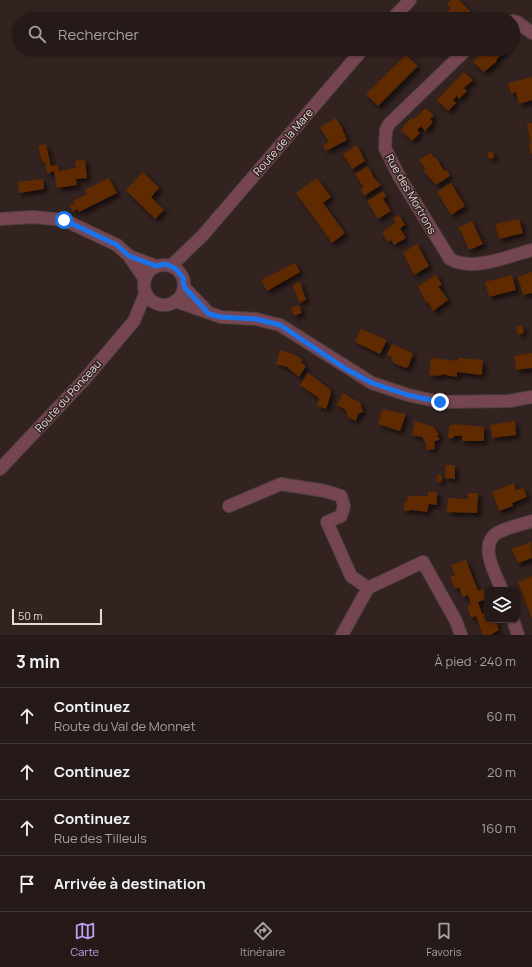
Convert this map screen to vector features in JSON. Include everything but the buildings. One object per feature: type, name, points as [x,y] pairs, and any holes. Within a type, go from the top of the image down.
[{"type":"street","points":[[399,12],[410,0]]},
{"type":"street","points":[[520,24],[532,33]]},
{"type":"street","name":"Route de la Mare","points":[[171,266],[203,235],[357,56]]},
{"type":"street","name":"Rue des Mortrons","points":[[460,56],[389,124],[386,130],[385,148],[400,178],[450,259],[457,263],[472,265],[532,250]]},
{"type":"street","points":[[0,219],[33,217],[64,220],[117,245],[129,256],[144,278]]},
{"type":"street","name":"Route de la Mare","points":[[180,274],[203,235]]},
{"type":"street","points":[[129,256],[156,266],[171,266],[180,274],[184,287],[209,314]]},
{"type":"street","points":[[156,266],[147,273],[144,278],[143,284],[145,294],[148,298],[158,304],[170,304],[180,298],[184,287]]},
{"type":"street","name":"Route du Ponceau","points":[[134,321],[145,294]]},
{"type":"street","points":[[175,302],[221,317],[256,319],[280,325],[346,369],[372,383],[408,395],[440,402],[509,400],[532,397]]},
{"type":"street","name":"Route du Ponceau","points":[[0,469],[84,380],[134,321],[158,304]]},
{"type":"street","points":[[230,506],[281,484],[325,490],[341,496],[344,506],[341,516],[327,522],[351,576],[368,588]]},
{"type":"street","points":[[501,587],[489,557],[488,546],[496,533],[532,521]]},
{"type":"street","points":[[342,635],[368,588],[424,562],[456,621],[461,635]]},
{"type":"street","points":[[514,623],[518,635]]},
{"type":"route","points":[[64,220],[117,245],[129,256],[156,266],[166,264],[176,269],[183,278],[184,287],[209,314],[221,317],[256,319],[280,325],[346,369],[372,383],[408,395],[440,402]]}]
